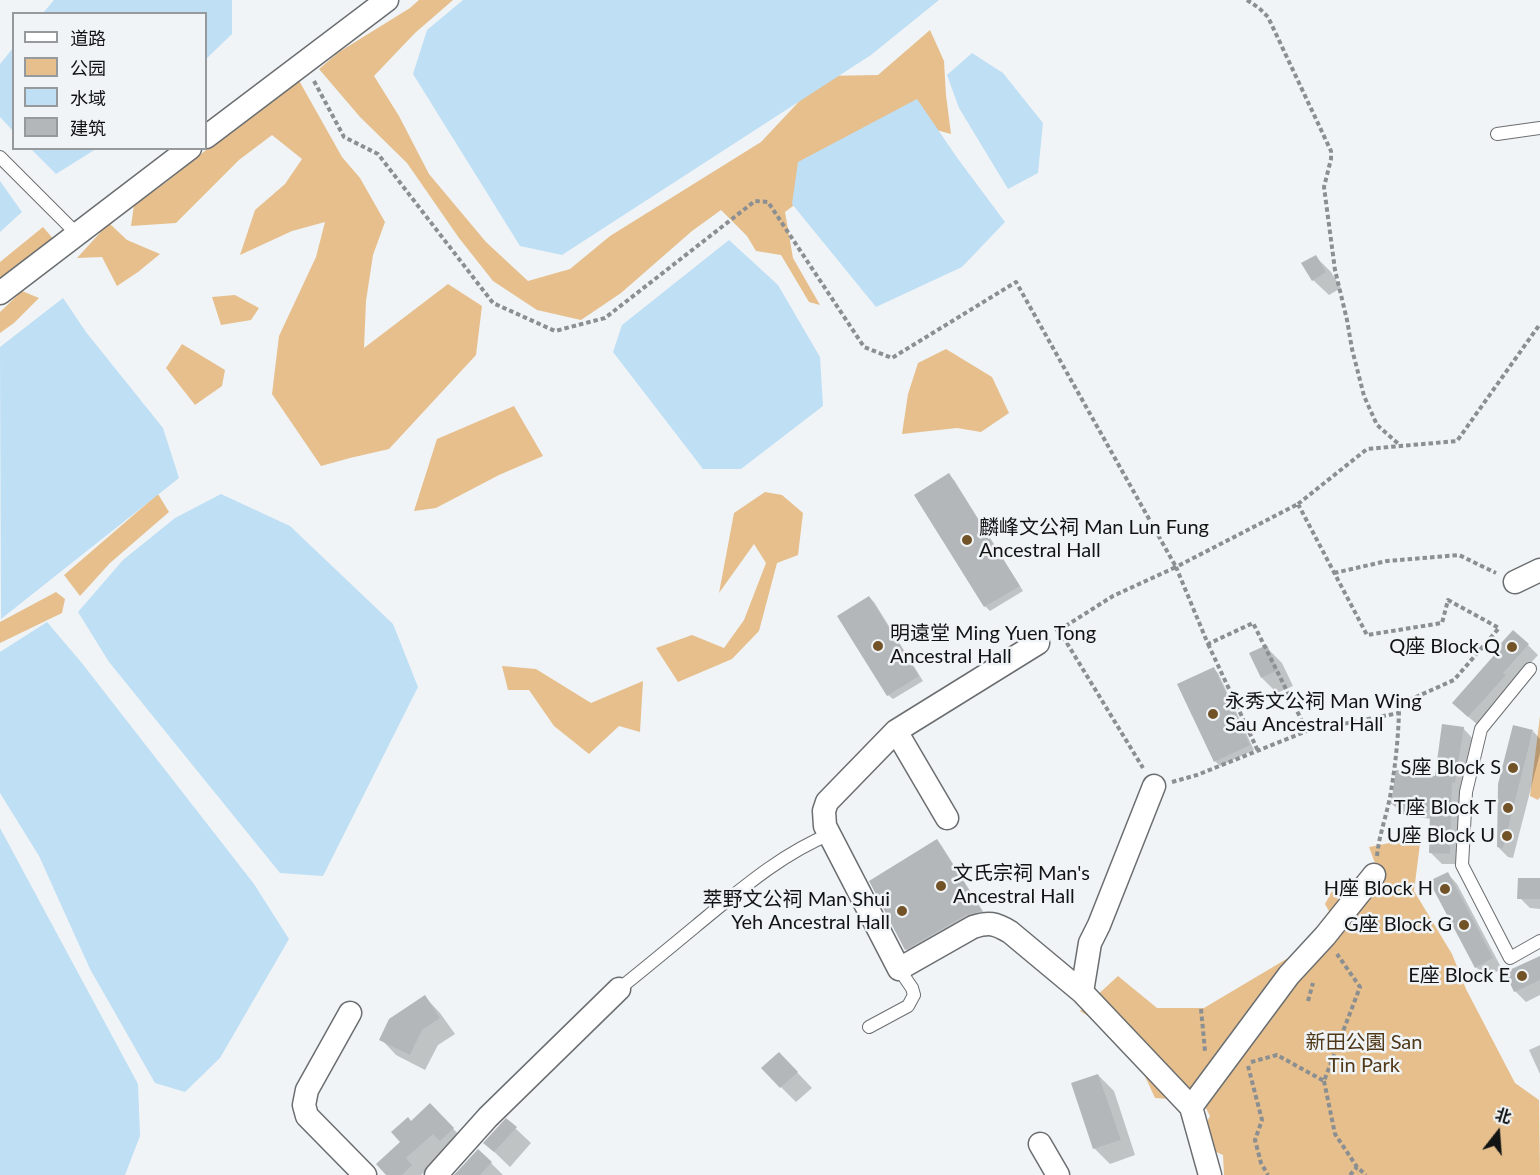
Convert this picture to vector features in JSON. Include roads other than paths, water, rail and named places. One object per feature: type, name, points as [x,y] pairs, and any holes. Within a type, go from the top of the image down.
[{"type":"street","points":[[207,136],[387,0]]},
{"type":"street","points":[[0,292],[187,150]]},
{"type":"street","points":[[1515,582],[1540,570]]},
{"type":"street","points":[[1038,643],[896,731],[827,802],[823,817],[825,826],[899,969],[973,927],[986,923],[1010,932],[1082,992],[1191,1107],[1210,1175]]},
{"type":"street","points":[[896,731],[947,818]]},
{"type":"street","points":[[1082,992],[1090,944],[1154,786]]},
{"type":"street","points":[[1191,1107],[1289,975],[1325,936],[1374,875]]},
{"type":"street","points":[[435,1175],[488,1117],[619,989]]},
{"type":"street","points":[[350,1013],[307,1090],[304,1105],[307,1116],[365,1175]]},
{"type":"street","points":[[1040,1144],[1058,1175]]},
{"type":"lane","points":[[1497,134],[1540,128]]},
{"type":"lane","points":[[0,157],[77,234]]},
{"type":"lane","points":[[1530,669],[1481,729],[1466,792],[1462,865],[1510,958],[1540,941]]},
{"type":"lane","points":[[619,989],[745,885],[808,843],[830,834]]},
{"type":"lane","points":[[869,1027],[908,1006],[912,1001],[914,995],[912,988],[899,969]]},
{"type":"water","points":[[54,0],[232,0],[232,34],[207,58],[207,12],[44,12]]},
{"type":"water","points":[[463,0],[939,0],[871,55],[562,255],[520,246],[413,74],[427,30]]},
{"type":"water","points":[[12,49],[12,130],[0,117],[0,64]]},
{"type":"water","points":[[972,53],[1003,73],[1043,123],[1038,173],[1008,189],[959,108],[947,75]]},
{"type":"water","points":[[917,99],[1005,222],[962,267],[876,307],[792,204],[798,162]]},
{"type":"water","points":[[32,150],[94,150],[56,174]]},
{"type":"water","points":[[0,181],[22,212],[0,232]]},
{"type":"water","points":[[729,240],[778,285],[820,357],[823,406],[741,469],[703,469],[613,352],[622,325]]},
{"type":"water","points":[[63,298],[86,332],[163,428],[179,478],[1,619],[0,347]]},
{"type":"water","points":[[221,494],[290,526],[393,624],[418,687],[323,876],[280,873],[109,662],[78,612],[123,560],[175,518]]},
{"type":"water","points":[[47,622],[81,662],[254,884],[289,939],[220,1058],[185,1092],[155,1083],[90,969],[39,856],[0,793],[0,652]]},
{"type":"water","points":[[0,828],[138,1084],[140,1136],[125,1175],[0,1175]]},
{"type":"place","name":"麟峰文公祠 Man Lun Fung Ancestral Hall","points":[[967,540]]},
{"type":"place","name":"明遠堂 Ming Yuen Tong Ancestral Hall","points":[[878,646]]},
{"type":"place","name":"Q座 Block Q","points":[[1512,647]]},
{"type":"place","name":"永秀文公祠 Man Wing Sau Ancestral Hall","points":[[1213,714]]},
{"type":"place","name":"S座 Block S","points":[[1513,768]]},
{"type":"place","name":"T座 Block T","points":[[1508,808]]},
{"type":"place","name":"U座 Block U","points":[[1507,836]]},
{"type":"place","name":"文氏宗祠 Man's Ancestral Hall","points":[[941,886]]},
{"type":"place","name":"H座 Block H","points":[[1445,889]]},
{"type":"place","name":"萃野文公祠 Man Shui Yeh Ancestral Hall","points":[[902,911]]},
{"type":"place","name":"G座 Block G","points":[[1464,925]]},
{"type":"place","name":"E座 Block E","points":[[1522,976]]},
{"type":"park label","name":"新田公園 San Tin Park","points":[[1364,1054]]}]
